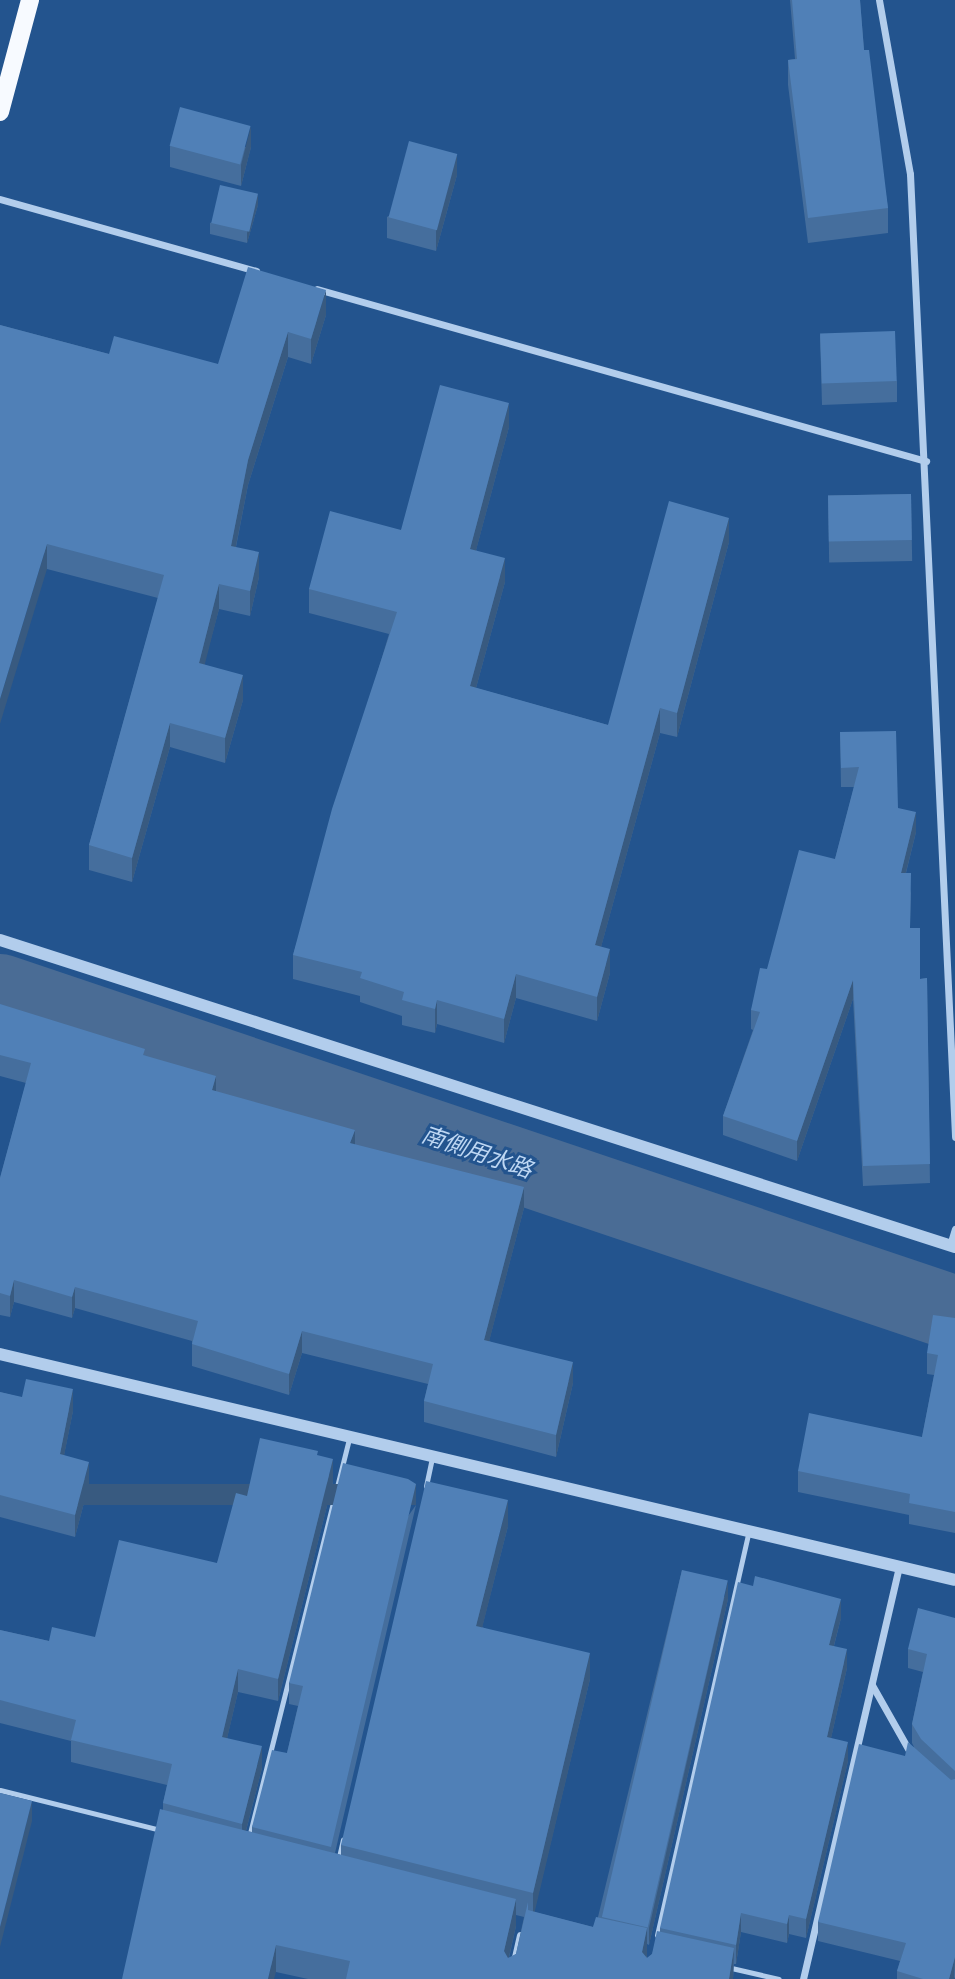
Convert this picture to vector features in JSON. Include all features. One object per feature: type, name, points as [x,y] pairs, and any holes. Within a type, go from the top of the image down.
[{"type":"main road","points":[[0,112],[30,0]]},
{"type":"street","points":[[879,0],[910,174],[926,461],[955,1137]]},
{"type":"street","points":[[0,199],[268,275]]},
{"type":"street","points":[[309,286],[926,461]]},
{"type":"street","points":[[0,940],[953,1246],[955,1229]]},
{"type":"street","points":[[0,1354],[955,1580]]},
{"type":"street","points":[[803,1979],[899,1567]]},
{"type":"street","points":[[872,1684],[916,1763]]},
{"type":"street","points":[[510,1979],[523,1922]]},
{"type":"lane","points":[[246,1852],[350,1436]]},
{"type":"lane","points":[[423,1497],[433,1457]]},
{"type":"lane","points":[[656,1937],[748,1531]]},
{"type":"lane","points":[[0,1790],[168,1832]]},
{"type":"lane","points":[[335,1874],[344,1834]]},
{"type":"lane","points":[[716,1965],[779,1979]]},
{"type":"building","points":[[792,0],[860,0],[864,50],[869,50],[888,208],[808,218],[788,60],[797,59]]},
{"type":"building","points":[[180,107],[251,126],[240,165],[170,146]]},
{"type":"building","points":[[409,141],[457,154],[437,230],[389,217]]},
{"type":"building","points":[[220,185],[258,194],[249,232],[211,223]]},
{"type":"building","points":[[248,267],[326,290],[311,339],[288,332],[248,460],[231,546],[259,552],[250,591],[219,584],[199,663],[243,675],[225,738],[170,723],[132,858],[89,845],[164,575],[47,544],[0,699],[0,325],[109,354],[114,336],[218,364]]},
{"type":"building","points":[[895,331],[897,381],[822,384],[820,334]]},
{"type":"building","points":[[440,385],[509,403],[470,549],[505,558],[470,686],[608,725],[669,501],[729,518],[677,713],[660,708],[595,945],[610,949],[597,997],[516,974],[504,1019],[437,1000],[435,1009],[402,1000],[404,992],[360,978],[362,972],[293,955],[332,809],[397,612],[309,589],[330,511],[401,530]]},
{"type":"building","points":[[911,494],[912,540],[829,541],[828,495]]},
{"type":"building","points":[[896,731],[898,808],[916,812],[901,873],[911,873],[910,928],[920,928],[920,979],[927,978],[930,1164],[863,1166],[853,980],[797,1141],[723,1116],[760,1012],[751,1010],[760,968],[767,969],[799,850],[835,859],[859,767],[841,768],[840,732]]},
{"type":"building","points":[[0,1004],[145,1049],[143,1055],[216,1076],[212,1090],[355,1130],[350,1143],[524,1187],[484,1340],[573,1362],[556,1435],[424,1401],[433,1364],[302,1331],[289,1374],[192,1344],[198,1321],[75,1287],[72,1297],[14,1280],[10,1296],[0,1293],[0,1178],[31,1063],[0,1055]]},
{"type":"building","points":[[933,1315],[955,1318],[955,1512],[909,1503],[910,1494],[798,1471],[809,1413],[922,1437],[938,1355],[927,1353]]},
{"type":"building","points":[[26,1379],[73,1389],[60,1454],[89,1462],[75,1515],[0,1495],[0,1392],[22,1397]]},
{"type":"building","points":[[260,1438],[318,1451],[317,1455],[333,1459],[278,1679],[238,1669],[222,1737],[262,1746],[242,1824],[163,1803],[172,1764],[71,1740],[76,1720],[0,1700],[0,1630],[49,1641],[52,1627],[95,1637],[119,1540],[217,1563],[236,1493],[247,1496]]},
{"type":"building","points":[[343,1463],[408,1479],[416,1484],[331,1847],[252,1827],[272,1750],[287,1753],[303,1686],[289,1683]]},
{"type":"building","points":[[426,1481],[508,1500],[476,1626],[590,1653],[533,1893],[341,1845]]},
{"type":"building","points":[[682,1570],[728,1581],[648,1927],[602,1917]]},
{"type":"building","points":[[755,1576],[841,1599],[829,1645],[847,1649],[827,1737],[848,1742],[806,1919],[789,1915],[787,1924],[741,1913],[736,1945],[660,1928],[738,1582],[753,1586]]},
{"type":"building","points":[[918,1608],[955,1618],[955,1771],[921,1739],[912,1724],[927,1654],[908,1649]]},
{"type":"building","points":[[908,1742],[951,1780],[955,1779],[955,1957],[949,1979],[923,1979],[897,1971],[906,1943],[818,1922],[859,1744],[905,1756]]},
{"type":"building","points":[[0,1793],[32,1801],[0,1927]]},
{"type":"building","points":[[160,1809],[516,1899],[504,1951],[508,1958],[516,1954],[528,1902],[528,1910],[593,1927],[596,1917],[647,1928],[642,1952],[647,1958],[652,1954],[657,1931],[734,1948],[729,1979],[346,1979],[350,1961],[276,1945],[268,1979],[122,1979]]},
{"type":"waterway","name":"南側用水路","points":[[0,991],[955,1313]]}]
